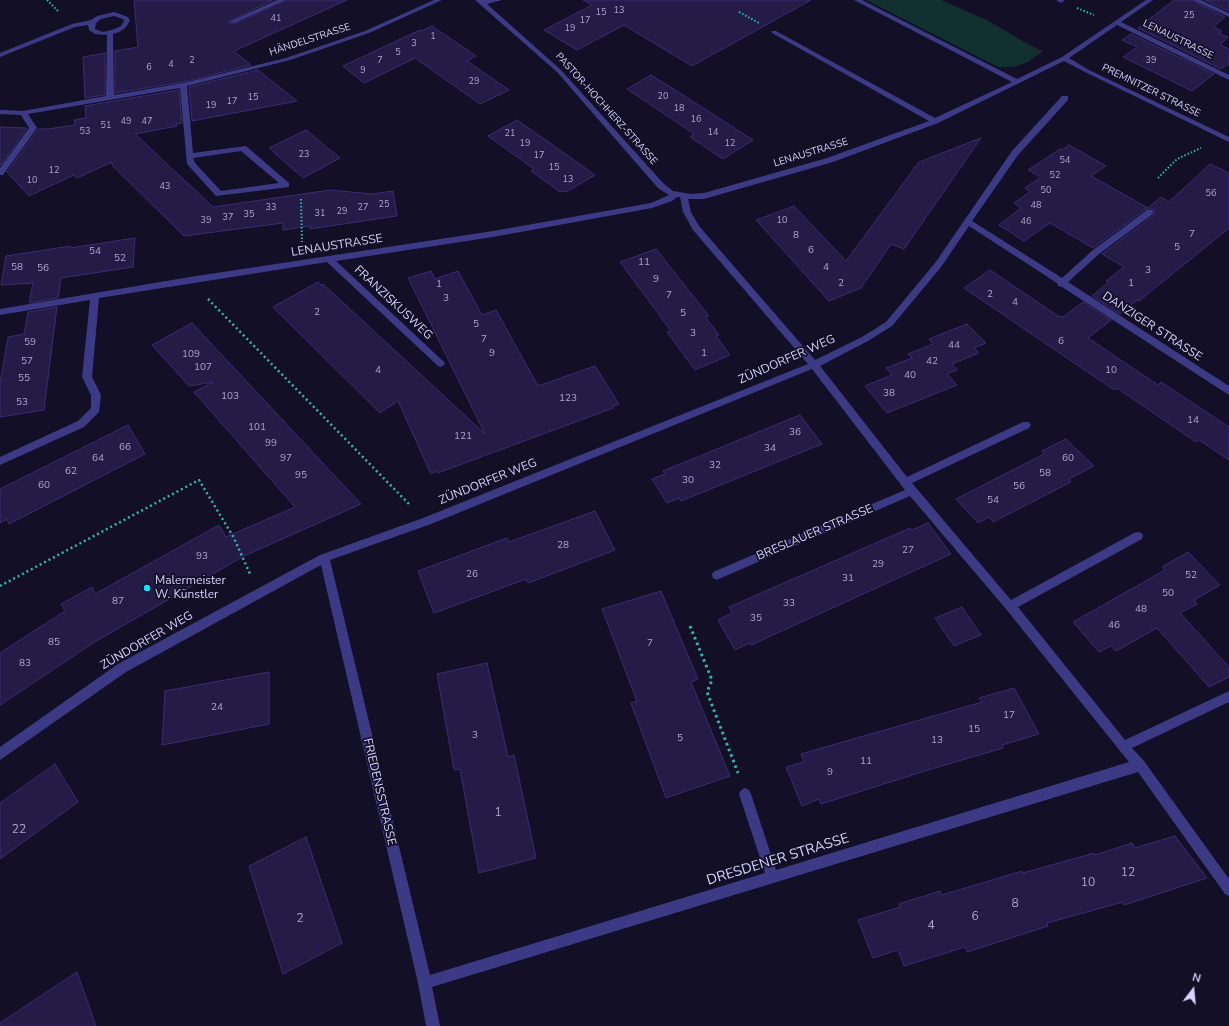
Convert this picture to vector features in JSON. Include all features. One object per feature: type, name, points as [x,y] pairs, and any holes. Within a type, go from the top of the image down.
[{"type":"street","points":[[232,22],[282,0]]},
{"type":"street","name":"HÄNDELSTRASSE","points":[[0,112],[23,113],[110,98],[183,85],[254,68],[319,50],[367,32],[439,0]]},
{"type":"street","points":[[480,2],[499,0]]},
{"type":"street","points":[[857,0],[1017,82]]},
{"type":"street","name":"LENAUSTRASSE","points":[[0,312],[190,280],[574,220],[652,205],[683,196],[704,196],[830,160],[935,121],[1064,58],[1150,0]]},
{"type":"street","points":[[1196,0],[1229,15]]},
{"type":"street","name":"PASTOR-HOCHHERZ-STRASSE","points":[[480,2],[559,71],[662,186],[683,196]]},
{"type":"street","points":[[0,55],[74,25],[93,22],[107,15],[121,15],[126,18],[127,21],[123,27],[110,33],[97,33],[92,30],[91,26],[93,22]]},
{"type":"street","name":"LENAUSTRASSE","points":[[1116,23],[1229,78]]},
{"type":"street","points":[[774,32],[935,121]]},
{"type":"street","points":[[110,33],[110,98]]},
{"type":"street","name":"PREMNITZER STRASSE","points":[[1064,58],[1087,71],[1229,140]]},
{"type":"street","points":[[183,85],[189,156],[191,164],[220,194],[286,185],[243,148],[189,156]]},
{"type":"street","name":"ZÜNDORFER WEG","points":[[0,754],[122,668],[324,558],[427,521],[814,365],[866,338],[889,324],[938,265],[1015,153],[1065,98]]},
{"type":"street","points":[[0,173],[32,128],[23,113]]},
{"type":"street","points":[[683,196],[687,212],[696,228],[814,365],[908,487],[1010,606],[1123,747],[1140,765],[1229,890]]},
{"type":"street","points":[[1061,284],[1096,252],[1150,212]]},
{"type":"street","name":"DANZIGER STRASSE","points":[[967,222],[1229,391]]},
{"type":"street","name":"FRANZISKUSWEG","points":[[329,259],[441,364]]},
{"type":"street","points":[[0,461],[81,424],[96,409],[96,395],[87,378],[95,297]]},
{"type":"street","name":"BRESLAUER STRASSE","points":[[717,575],[908,487],[1026,426]]},
{"type":"street","points":[[1010,606],[1138,536]]},
{"type":"street","name":"FRIEDENSSTRASSE","points":[[324,558],[425,983],[433,1026]]},
{"type":"street","points":[[1123,747],[1229,696]]},
{"type":"street","name":"DRESDENER STRASSE","points":[[425,983],[1140,765]]},
{"type":"street","points":[[745,794],[773,878]]},
{"type":"path","points":[[1060,0],[1116,23]]},
{"type":"path","points":[[740,12],[764,26]]},
{"type":"path","points":[[1158,178],[1177,159],[1207,145]]},
{"type":"path","points":[[301,197],[304,263]]},
{"type":"path","points":[[190,280],[427,521]]},
{"type":"path","points":[[0,586],[199,480],[234,538],[259,594]]},
{"type":"path","points":[[690,626],[712,680],[707,692],[745,794]]},
{"type":"green space","points":[[866,0],[941,0],[989,21],[1029,45],[1043,51],[1028,62],[1014,67],[998,67]]},
{"type":"building","points":[[134,0],[273,0],[228,22],[234,24],[286,0],[347,0],[234,51],[251,65],[183,82],[115,93],[115,51],[138,47]]},
{"type":"building","points":[[583,0],[811,0],[692,66],[624,25],[577,50],[544,30],[592,5]]},
{"type":"building","points":[[1174,0],[1192,0],[1225,17],[1213,27],[1222,31],[1219,34],[1228,37],[1220,45],[1229,49],[1229,64],[1221,69],[1138,28]]},
{"type":"building","points":[[1205,0],[1229,0],[1229,11]]},
{"type":"building","points":[[432,26],[476,56],[467,61],[509,90],[480,104],[415,58],[364,83],[343,66],[420,30],[421,31]]},
{"type":"building","points":[[1131,34],[1214,74],[1192,91],[1123,57],[1137,47],[1122,40]]},
{"type":"building","points":[[105,53],[105,95],[85,98],[83,57]]},
{"type":"building","points":[[258,70],[297,101],[192,121],[189,87]]},
{"type":"building","points":[[651,75],[753,140],[723,159],[690,137],[694,134],[627,89]]},
{"type":"building","points":[[179,90],[182,123],[176,124],[177,126],[135,134],[213,207],[330,190],[373,194],[393,191],[397,216],[310,229],[310,226],[283,230],[283,223],[184,236],[112,165],[112,162],[77,178],[74,175],[29,196],[7,172],[38,129],[75,125],[74,120],[86,118],[85,106]]},
{"type":"building","points":[[517,120],[595,175],[568,191],[560,192],[531,171],[534,169],[488,136]]},
{"type":"building","points":[[0,127],[27,128],[1,165],[0,164]]},
{"type":"building","points":[[306,130],[340,158],[303,178],[269,148]]},
{"type":"building","points":[[981,138],[904,249],[891,244],[861,288],[829,301],[756,220],[794,206],[846,261],[919,162]]},
{"type":"building","points":[[1069,145],[1106,166],[1091,176],[1148,208],[1161,197],[1169,202],[1210,164],[1229,173],[1229,228],[1139,301],[1137,300],[1120,314],[1092,296],[1109,282],[1106,281],[1124,267],[1102,254],[1154,215],[1154,209],[1146,209],[1093,248],[1050,223],[1024,241],[999,225],[1021,208],[1014,203],[1030,192],[1025,188],[1041,177],[1028,170],[1060,149],[1062,150]]},
{"type":"building","points":[[135,238],[133,267],[61,278],[58,298],[29,303],[33,283],[1,285],[6,256]]},
{"type":"building","points":[[656,249],[709,316],[705,317],[719,335],[716,336],[730,355],[695,370],[667,332],[671,331],[620,262]]},
{"type":"building","points":[[990,270],[1058,316],[1063,317],[1083,302],[1111,320],[1088,338],[1158,385],[1161,382],[1229,427],[1229,460],[1199,440],[1196,442],[1117,388],[1114,390],[964,288]]},
{"type":"building","points":[[431,271],[435,279],[458,271],[482,315],[496,310],[538,386],[595,366],[619,404],[613,406],[613,408],[438,473],[438,471],[431,474],[398,401],[380,413],[273,307],[318,282],[321,285],[323,284],[485,434],[408,278]]},
{"type":"building","points":[[57,307],[44,410],[0,417],[0,383],[8,337],[24,334],[28,312]]},
{"type":"building","points":[[192,323],[361,504],[244,556],[93,643],[0,705],[0,653],[65,611],[61,604],[92,587],[95,594],[219,525],[226,537],[295,507],[194,392],[213,382],[189,386],[152,345]]},
{"type":"building","points":[[967,324],[986,343],[974,348],[979,353],[952,364],[957,370],[947,374],[957,385],[887,413],[865,386],[892,375],[886,368],[912,358],[908,354],[933,344],[929,339]]},
{"type":"building","points":[[800,415],[822,444],[681,501],[679,498],[667,503],[652,479],[665,474],[663,471]]},
{"type":"building","points":[[128,425],[145,454],[9,524],[7,519],[0,523],[0,489]]},
{"type":"building","points":[[1066,439],[1094,466],[1069,479],[1071,482],[993,522],[989,517],[978,523],[956,499],[1044,454],[1042,451]]},
{"type":"building","points":[[595,511],[615,550],[528,583],[526,579],[434,613],[418,571],[507,538],[509,542]]},
{"type":"building","points":[[928,523],[951,554],[751,645],[750,643],[735,650],[718,620],[732,613],[729,607],[910,528],[912,530]]},
{"type":"building","points":[[1188,552],[1220,585],[1194,600],[1197,604],[1180,613],[1229,667],[1229,677],[1209,687],[1157,628],[1116,651],[1111,646],[1099,652],[1073,622],[1165,570],[1162,567]]},
{"type":"building","points":[[661,591],[698,679],[691,682],[730,776],[666,798],[631,703],[637,701],[602,609]]},
{"type":"building","points":[[962,607],[981,635],[954,646],[935,618]]},
{"type":"building","points":[[487,663],[508,757],[514,755],[536,858],[479,873],[460,769],[454,770],[437,674]]},
{"type":"building","points":[[269,672],[269,724],[162,745],[165,691]]},
{"type":"building","points":[[1014,688],[1039,734],[1002,745],[1003,748],[821,804],[819,799],[802,806],[786,767],[804,762],[801,754],[982,702],[979,698]]},
{"type":"building","points":[[55,764],[78,802],[0,859],[0,803]]},
{"type":"building","points":[[1175,836],[1207,878],[1124,905],[1123,902],[1047,923],[1048,926],[967,952],[965,947],[904,966],[898,950],[873,958],[858,920],[900,907],[899,904],[940,891],[942,895],[1022,871],[1023,873],[1094,853],[1095,855],[1132,843],[1135,848]]},
{"type":"building","points":[[306,837],[342,943],[283,974],[249,866]]},
{"type":"building","points":[[77,972],[96,1026],[0,1026],[0,1023]]},
{"type":"place","name":"Malermeister W. Künstler","points":[[147,588]]}]
